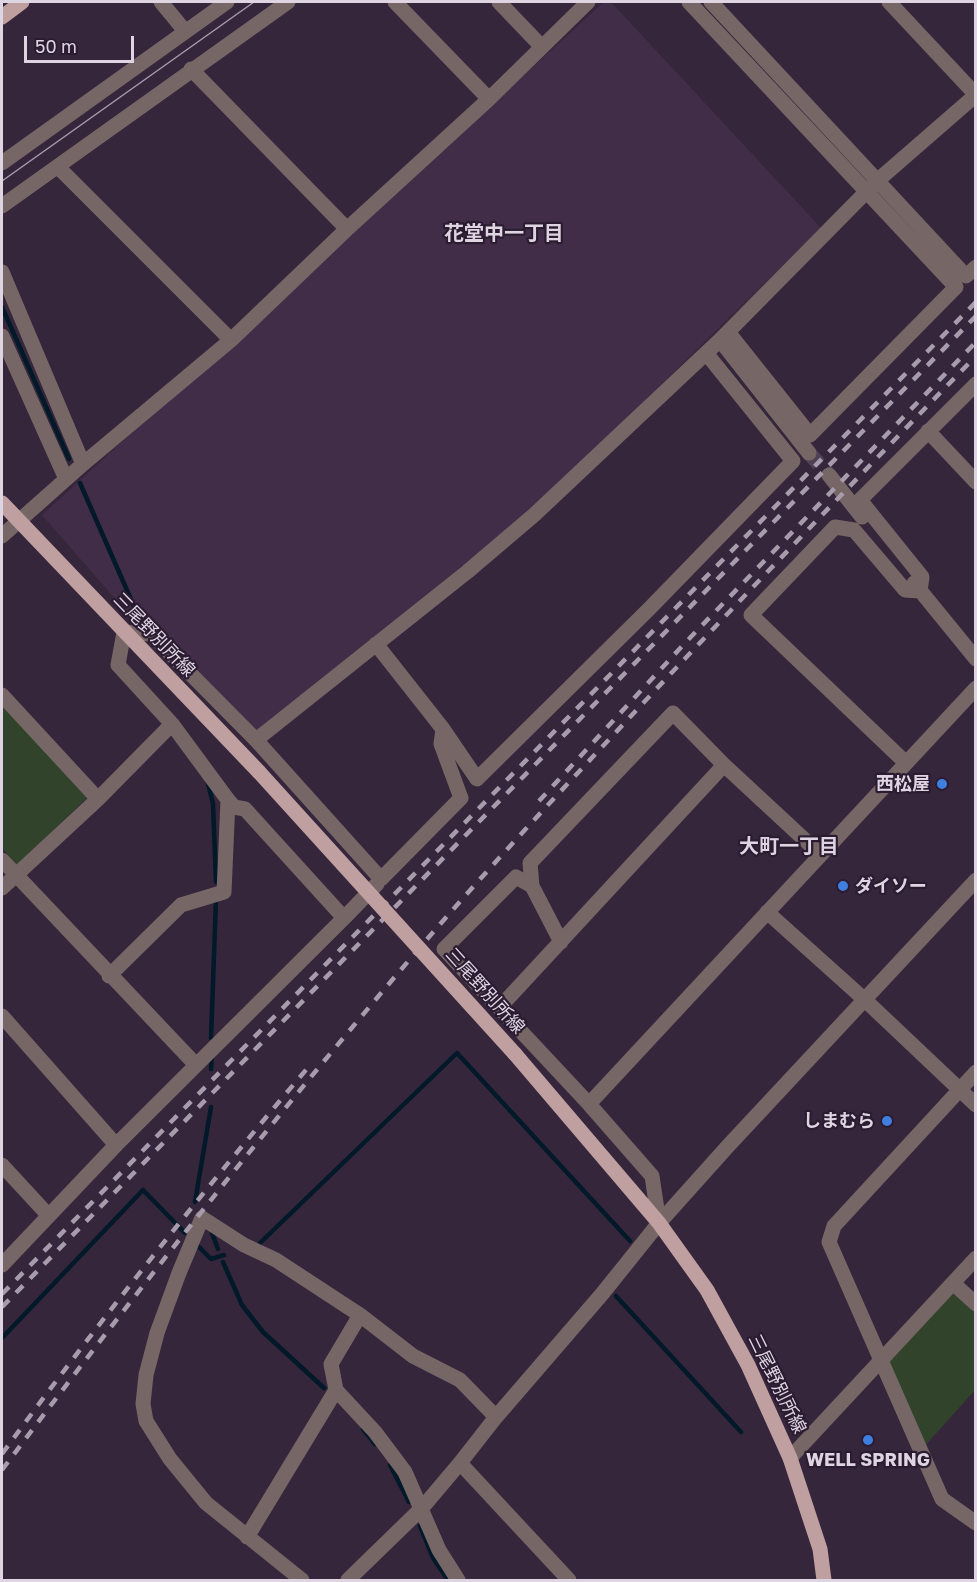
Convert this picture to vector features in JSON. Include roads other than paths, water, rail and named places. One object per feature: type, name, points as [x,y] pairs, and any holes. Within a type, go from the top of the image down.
[{"type":"main road","points":[[2,17],[22,2]]},
{"type":"main road","name":"三尾野別所線","points":[[2,503],[259,772],[515,1054],[659,1223],[707,1290],[748,1365],[790,1458],[820,1549],[824,1581]]},
{"type":"street","points":[[161,2],[185,32]]},
{"type":"street","points":[[2,163],[227,2]]},
{"type":"street","points":[[2,206],[288,2]]},
{"type":"street","points":[[395,2],[489,99]]},
{"type":"street","points":[[499,2],[542,47]]},
{"type":"street","points":[[2,536],[83,464],[231,340],[347,229],[489,99],[588,2]]},
{"type":"street","points":[[689,2],[872,186],[966,276],[810,435],[724,336]]},
{"type":"street","points":[[711,2],[872,186]]},
{"type":"street","points":[[256,740],[534,515],[706,354],[872,186],[975,95],[889,2]]},
{"type":"street","points":[[191,69],[347,229]]},
{"type":"street","points":[[58,167],[231,340]]},
{"type":"street","points":[[2,272],[83,464]]},
{"type":"street","points":[[2,336],[66,479]]},
{"type":"street","points":[[724,336],[809,453]]},
{"type":"street","points":[[376,644],[443,729],[477,779],[657,601],[793,461],[706,354]]},
{"type":"street","points":[[920,591],[922,577],[860,500],[975,384]]},
{"type":"street","points":[[928,431],[975,482]]},
{"type":"street","points":[[829,475],[975,658]]},
{"type":"street","points":[[905,762],[751,615],[835,527],[854,530],[905,590],[920,591]]},
{"type":"street","points":[[344,918],[245,809],[234,807],[172,724],[118,665],[124,633],[151,634],[256,740],[381,879]]},
{"type":"street","points":[[590,1104],[975,688]]},
{"type":"street","points":[[2,695],[98,798]]},
{"type":"street","points":[[561,942],[532,886],[530,863],[673,713],[724,765],[820,854]]},
{"type":"street","points":[[2,888],[98,798],[172,724]]},
{"type":"street","points":[[2,1265],[116,1145],[461,798],[441,744],[443,729]]},
{"type":"street","points":[[500,1007],[724,765]]},
{"type":"street","points":[[109,975],[181,905],[224,892],[228,800]]},
{"type":"street","points":[[2,860],[196,1065]]},
{"type":"street","points":[[532,886],[516,877],[444,949],[590,1104],[652,1176],[659,1223]]},
{"type":"street","points":[[348,1581],[422,1508],[659,1223],[975,880]]},
{"type":"street","points":[[766,912],[864,1000],[975,1105]]},
{"type":"street","points":[[2,1016],[116,1145]]},
{"type":"street","points":[[975,1072],[834,1226],[829,1242],[942,1499],[975,1523]]},
{"type":"street","points":[[2,1165],[49,1216]]},
{"type":"street","points":[[302,1581],[206,1503],[153,1434],[147,1421],[143,1404],[146,1376],[157,1333],[202,1218],[244,1245],[276,1260],[360,1315],[413,1356],[460,1380],[496,1417]]},
{"type":"street","points":[[790,1458],[975,1258]]},
{"type":"street","points":[[953,1283],[975,1304]]},
{"type":"street","points":[[360,1315],[331,1364],[336,1390],[375,1432],[405,1472],[439,1550],[458,1581]]},
{"type":"street","points":[[247,1537],[336,1390]]},
{"type":"street","points":[[460,1463],[569,1581]]},
{"type":"waterway","points":[[2,307],[69,459]]},
{"type":"waterway","points":[[80,483],[140,620]]},
{"type":"waterway","points":[[208,783],[213,804],[216,882]]},
{"type":"waterway","points":[[211,1038],[216,899]]},
{"type":"waterway","points":[[260,1243],[457,1053],[630,1241]]},
{"type":"waterway","points":[[211,1069],[212,1056]]},
{"type":"waterway","points":[[195,1202],[211,1107]]},
{"type":"waterway","points":[[2,1338],[143,1190],[185,1233]]},
{"type":"waterway","points":[[212,1233],[218,1249]]},
{"type":"waterway","points":[[197,1245],[211,1259],[224,1255]]},
{"type":"waterway","points":[[223,1262],[242,1305],[263,1332],[324,1388]]},
{"type":"waterway","points":[[616,1296],[741,1432]]},
{"type":"waterway","points":[[363,1429],[375,1444]]},
{"type":"waterway","points":[[390,1465],[409,1502]]},
{"type":"waterway","points":[[420,1526],[433,1558],[448,1580]]},
{"type":"tunnel","points":[[809,453],[829,475]]},
{"type":"tram line","points":[[2,181],[254,2]]},
{"type":"railway","points":[[2,1294],[976,302]]},
{"type":"railway","points":[[2,1307],[976,316]]},
{"type":"railway","points":[[539,801],[685,643],[976,342]]},
{"type":"railway","points":[[2,1470],[214,1197],[323,1062],[435,930],[646,700],[976,356]]},
{"type":"railway","points":[[2,1454],[153,1256],[311,1064]]},
{"type":"place","name":"西松屋","points":[[942,784]]},
{"type":"place","name":"ダイソー","points":[[843,886]]},
{"type":"place","name":"しまむら","points":[[887,1121]]},
{"type":"place","name":"WELL SPRING","points":[[868,1440]]},
{"type":"district","name":"花堂中一丁目","points":[[504,234]]},
{"type":"district","name":"大町一丁目","points":[[789,847]]}]
